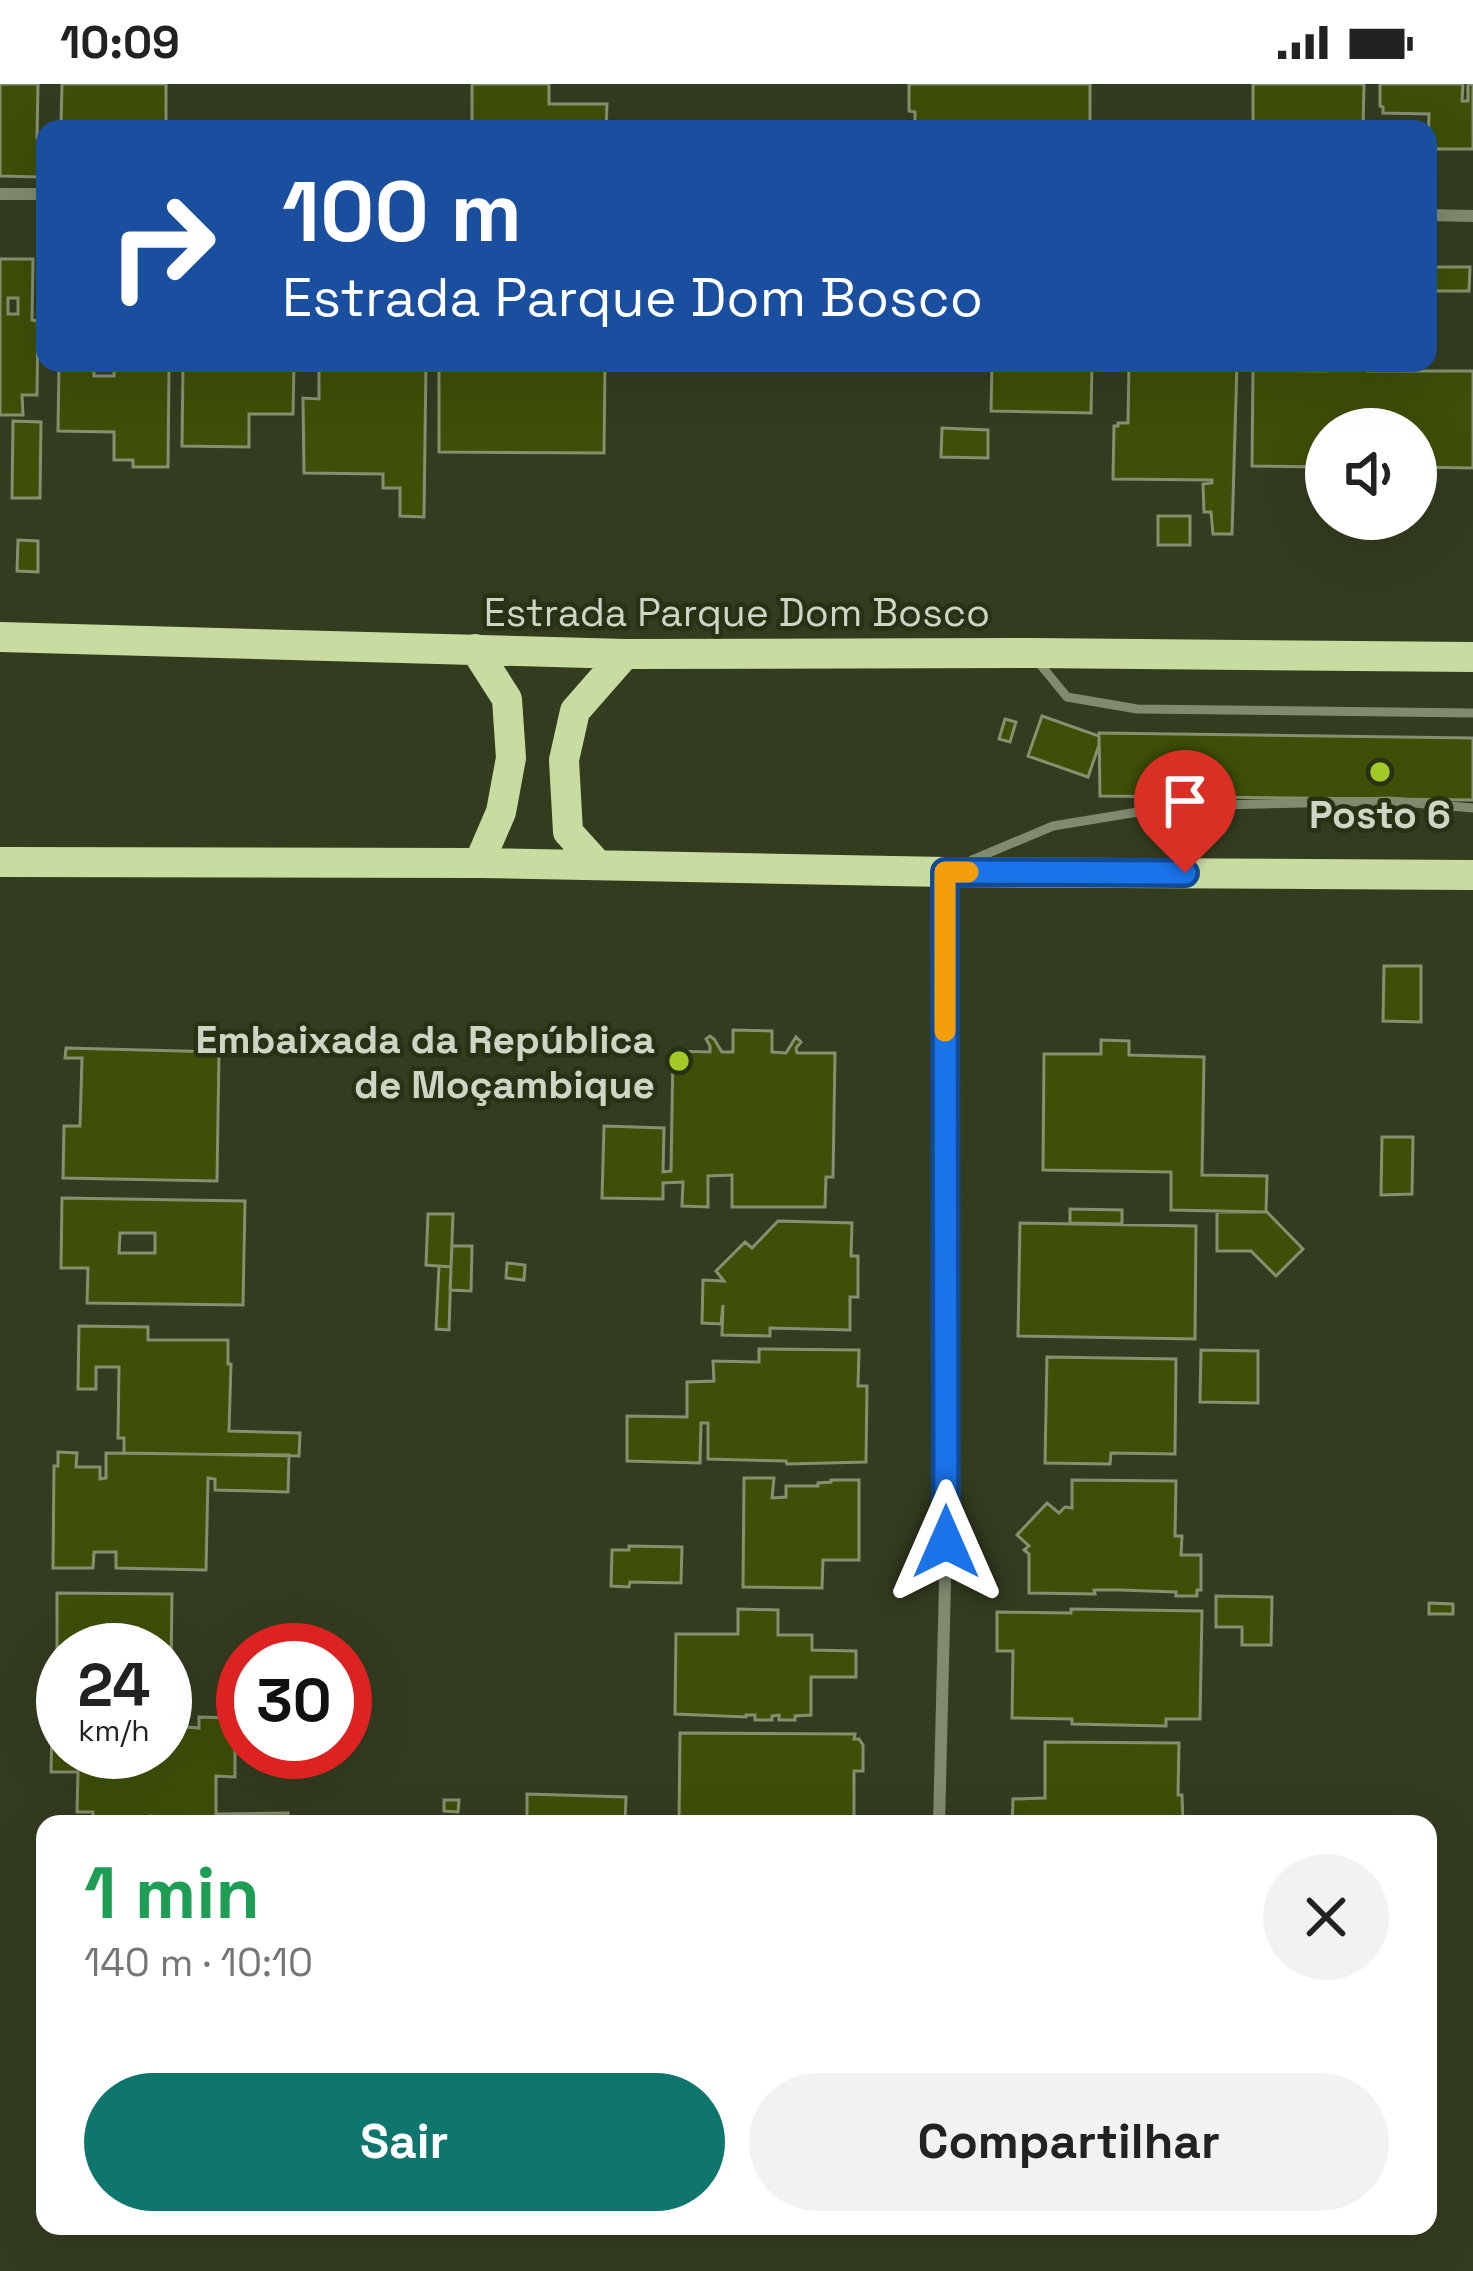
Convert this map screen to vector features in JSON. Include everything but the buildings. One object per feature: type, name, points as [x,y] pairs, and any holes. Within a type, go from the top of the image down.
[{"type":"main road","name":"Estrada Parque Dom Bosco","points":[[0,638],[625,655],[1031,652],[1473,657]]},
{"type":"main road","points":[[475,649],[507,700],[511,758],[501,812],[479,862]]},
{"type":"main road","points":[[598,866],[568,832],[564,760],[574,711],[625,655]]},
{"type":"main road","points":[[0,862],[479,862],[945,872],[1473,875]]},
{"type":"street","points":[[0,194],[36,194]]},
{"type":"street","points":[[1437,215],[1473,216]]},
{"type":"street","points":[[939,1815],[946,1542],[945,872]]},
{"type":"lane","points":[[1031,652],[1067,697],[1137,709],[1473,713]]},
{"type":"lane","points":[[945,872],[1053,826],[1174,806],[1390,801],[1473,808]]},
{"type":"slow traffic","points":[[945,1031],[945,872],[968,872]]},
{"type":"place","name":"Posto 6","points":[[1380,772]]},
{"type":"place","name":"Embaixada da República de Moçambique","points":[[679,1061]]},
{"type":"route","points":[[946,1542],[945,872],[1185,873]]}]
